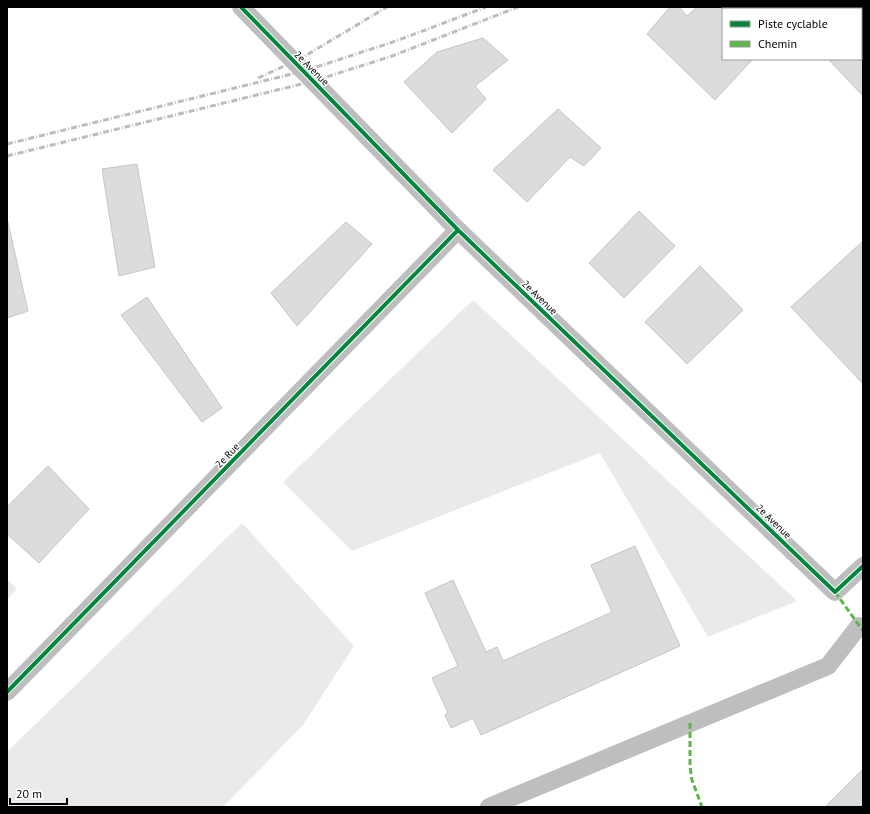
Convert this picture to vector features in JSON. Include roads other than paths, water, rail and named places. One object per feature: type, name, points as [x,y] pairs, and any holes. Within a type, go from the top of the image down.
[{"type":"street","name":"2e Avenue","points":[[241,7],[458,230],[835,592],[863,566]]},
{"type":"street","name":"2e Rue","points":[[7,692],[458,230]]},
{"type":"street","points":[[489,807],[828,666],[859,626]]},
{"type":"railway","points":[[258,78],[300,59],[387,7]]},
{"type":"railway","points":[[7,144],[304,71],[396,41],[486,7]]},
{"type":"railway","points":[[7,156],[314,81],[392,56],[518,7]]}]
